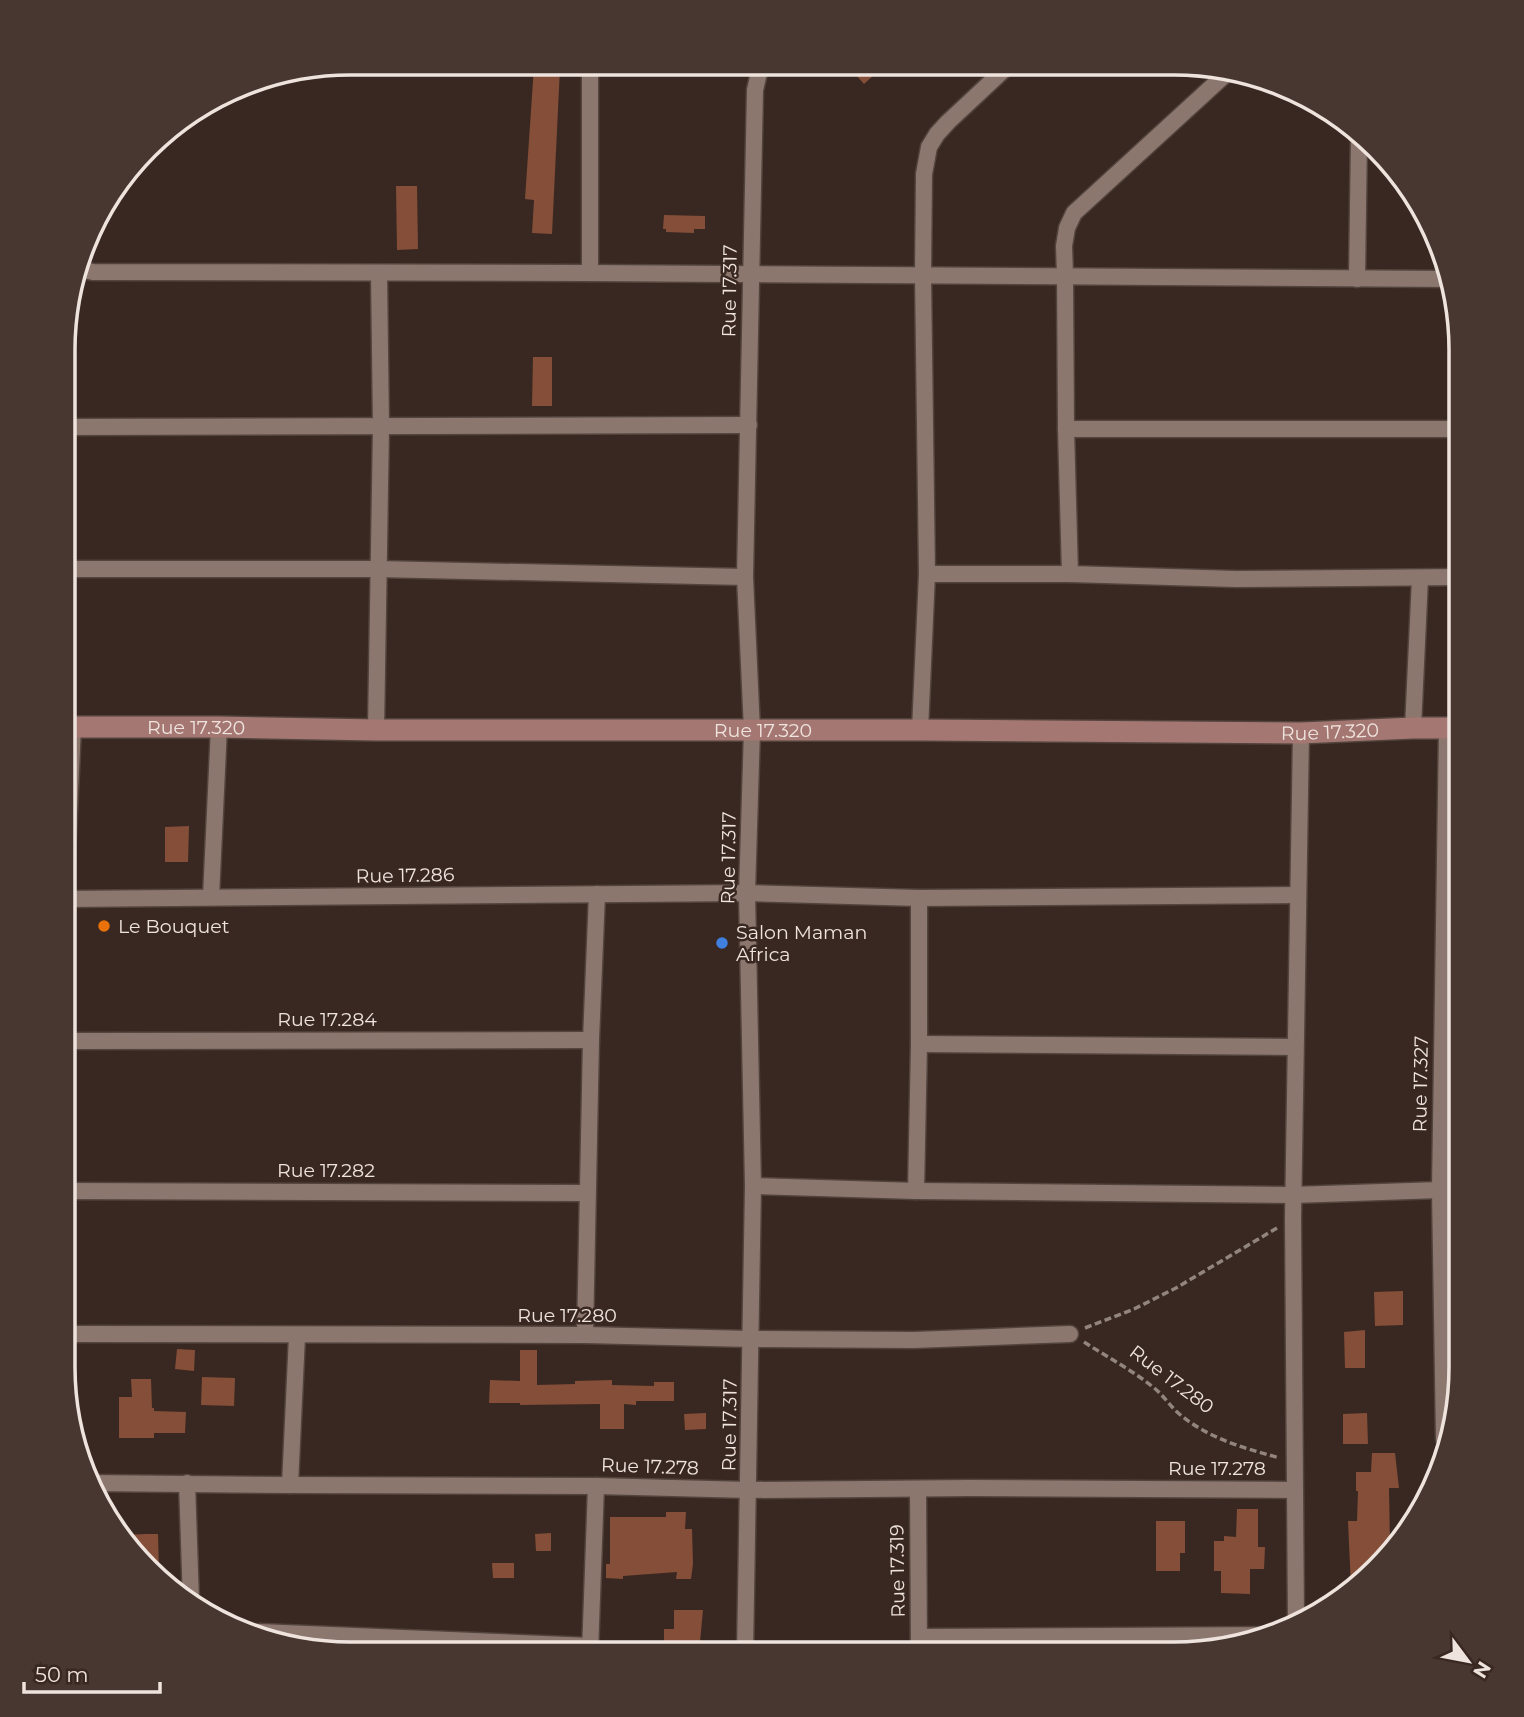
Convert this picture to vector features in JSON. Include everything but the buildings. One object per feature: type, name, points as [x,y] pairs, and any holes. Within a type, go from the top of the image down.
[{"type":"street","points":[[590,75],[590,273]]},
{"type":"street","name":"Rue 17.317","points":[[745,1642],[753,1186],[747,894],[752,730],[745,578],[750,275],[755,90],[758,75]]},
{"type":"street","points":[[920,730],[927,574],[924,174],[929,147],[948,121],[998,75]]},
{"type":"street","points":[[1070,574],[1064,246],[1067,228],[1074,213],[1220,80]]},
{"type":"street","points":[[1357,279],[1361,149]]},
{"type":"street","points":[[87,271],[1439,279]]},
{"type":"street","points":[[376,730],[381,427],[379,273]]},
{"type":"street","points":[[75,427],[749,425]]},
{"type":"street","points":[[1066,429],[1449,429]]},
{"type":"street","points":[[75,569],[378,569],[745,578]]},
{"type":"street","points":[[927,574],[1070,574],[1236,579],[1449,577]]},
{"type":"street","points":[[1413,728],[1420,578]]},
{"type":"street","name":"Rue 17.320","points":[[75,727],[1301,733],[1449,728]]},
{"type":"street","points":[[211,897],[219,727]]},
{"type":"street","points":[[1296,1613],[1293,1195],[1301,733]]},
{"type":"street","name":"Rue 17.327","points":[[1445,1411],[1440,1190],[1443,922],[1449,816]]},
{"type":"street","points":[[585,1335],[597,894]]},
{"type":"street","name":"Rue 17.286","points":[[75,899],[597,894],[919,898],[1298,895]]},
{"type":"street","points":[[916,1191],[919,898]]},
{"type":"street","points":[[1443,922],[1449,922]]},
{"type":"street","name":"Rue 17.284","points":[[75,1041],[591,1040]]},
{"type":"street","points":[[919,1044],[1295,1047]]},
{"type":"street","points":[[753,1186],[916,1191],[1293,1195],[1440,1190]]},
{"type":"street","name":"Rue 17.282","points":[[75,1191],[587,1193]]},
{"type":"street","name":"Rue 17.280","points":[[75,1334],[585,1335],[914,1340],[1070,1334]]},
{"type":"street","points":[[290,1485],[297,1336]]},
{"type":"street","name":"Rue 17.278","points":[[101,1483],[596,1486],[749,1490],[1294,1490]]},
{"type":"street","points":[[187,1483],[191,1590]]},
{"type":"street","points":[[590,1642],[596,1486]]},
{"type":"street","name":"Rue 17.319","points":[[918,1489],[919,1642]]},
{"type":"street","points":[[284,1633],[454,1642]]},
{"type":"street","points":[[1026,1642],[1226,1636]]},
{"type":"path","points":[[1070,1334],[1176,1289],[1293,1218]]},
{"type":"path","name":"Rue 17.280","points":[[1070,1334],[1154,1387],[1190,1422],[1242,1447],[1294,1461]]},
{"type":"place","name":"Le Bouquet","points":[[104,926]]},
{"type":"place","name":"Salon Maman Africa","points":[[722,943]]}]
